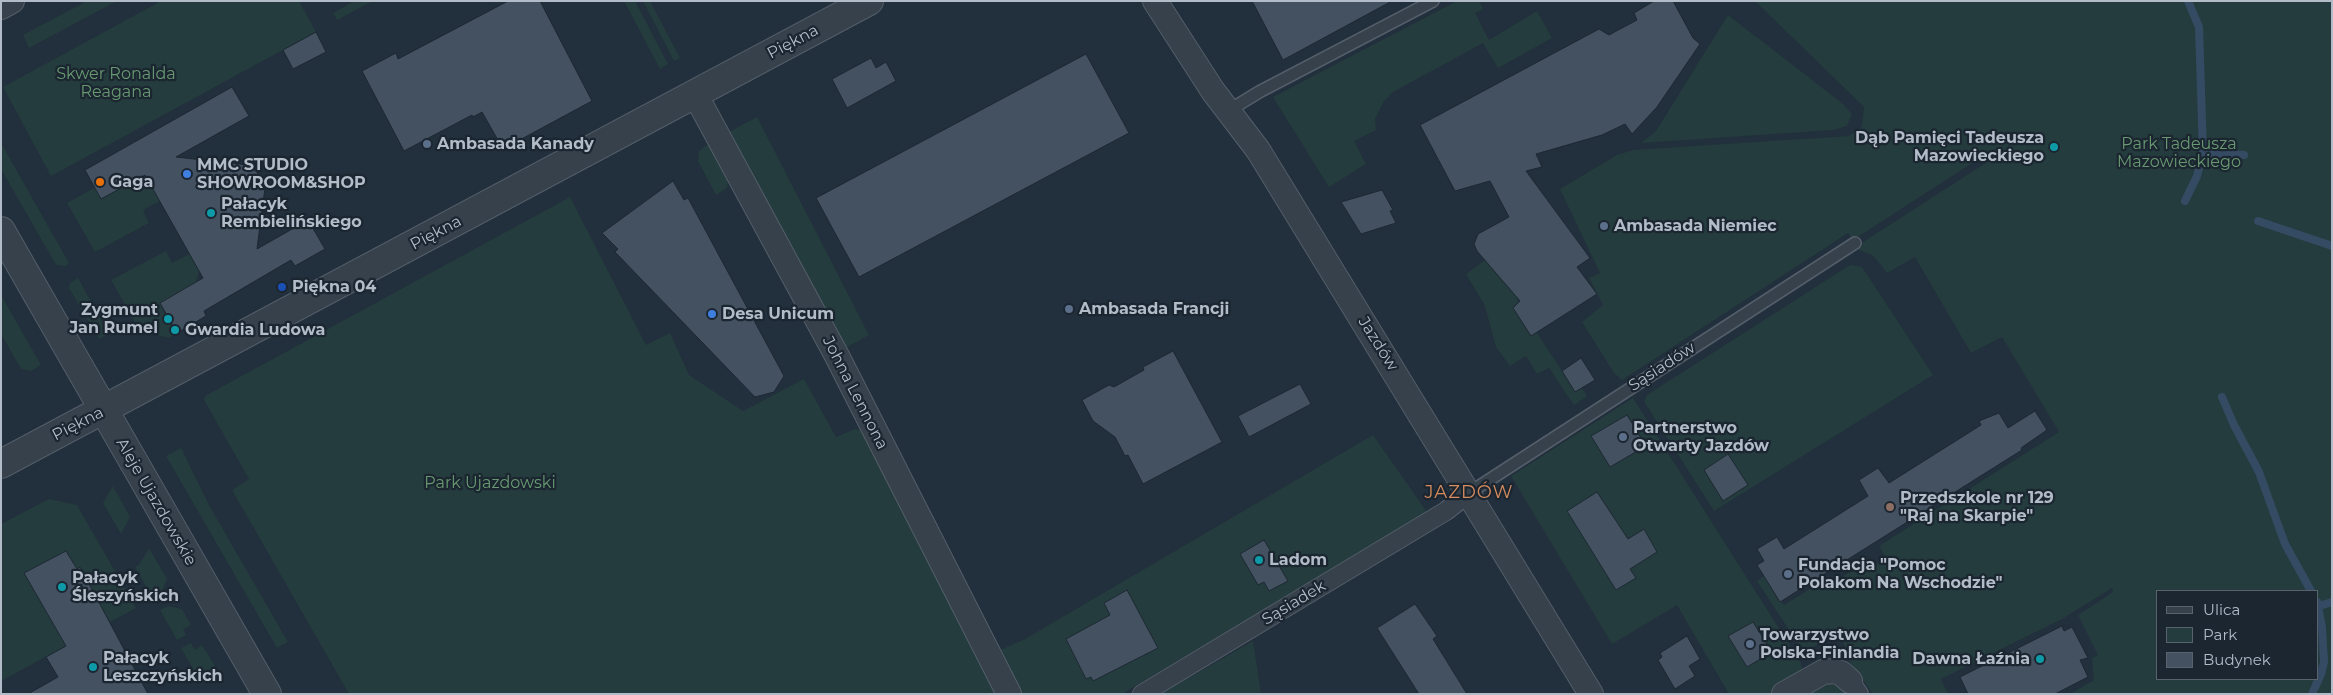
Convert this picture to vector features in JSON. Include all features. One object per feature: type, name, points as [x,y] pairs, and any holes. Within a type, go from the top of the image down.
[{"type":"street","points":[[1,7],[12,1]]},
{"type":"street","name":"Piękna","points":[[1,464],[869,1]]},
{"type":"street","name":"Jazdów","points":[[1155,1],[1228,111],[1263,158],[1591,694]]},
{"type":"street","name":"Johna Lennona","points":[[695,94],[837,356],[1009,694]]},
{"type":"street","name":"Aleje Ujazdowskie","points":[[1,231],[267,694]]},
{"type":"street","name":"Sąsiadek","points":[[1142,694],[1446,511],[1469,493]]},
{"type":"street","points":[[1784,694],[1814,676],[1847,682]]},
{"type":"lane","points":[[1228,111],[1259,92],[1433,1]]},
{"type":"lane","name":"Sąsiadów","points":[[1469,493],[1855,243]]},
{"type":"green space","points":[[87,1],[117,1],[29,48],[23,35]]},
{"type":"green space","name":"Skwer Ronalda Reagana","points":[[161,1],[299,1],[316,32],[51,176],[3,87]]},
{"type":"green space","points":[[354,1],[373,1],[337,20],[333,13]]},
{"type":"green space","points":[[624,1],[635,1],[668,64],[660,69]]},
{"type":"green space","points":[[643,1],[650,1],[680,58],[674,61]]},
{"type":"green space","points":[[1457,1],[1479,1],[1483,9],[1475,13],[1489,40],[1537,11],[1552,38],[1498,68],[1483,43],[1393,92],[1384,101],[1375,119],[1376,130],[1354,141],[1366,164],[1329,187],[1273,97]]},
{"type":"green space","name":"Park Tadeusza Mazowieckiego","points":[[1755,1],[2332,1],[2332,694],[2070,694],[2094,680],[2092,658],[2098,655],[2078,615],[2113,592],[2112,588],[2062,619],[1941,679],[1948,694],[1873,694],[1842,652],[1847,649],[1836,633],[1804,653],[1757,581],[1764,576],[1784,605],[1820,583],[1824,588],[1850,572],[1854,571],[1860,574],[1886,558],[1879,546],[2059,432],[2002,337],[1971,353],[1915,257],[1887,273],[1877,260],[1870,254],[1859,250],[1857,246],[1995,157],[1999,157],[1994,149],[1853,240],[1848,233],[1622,380],[1614,373],[1582,322],[1603,305],[1589,278],[1600,273],[1560,189],[1617,155],[1633,150],[1849,136],[1862,126],[1864,107]]},
{"type":"green space","points":[[1728,15],[1842,103],[1852,114],[1847,126],[1833,130],[1641,143],[1656,131]]},
{"type":"green space","points":[[757,117],[869,335],[845,348],[729,132]]},
{"type":"green space","points":[[1,143],[69,263],[66,266],[56,265],[1,169]]},
{"type":"green space","points":[[709,143],[728,181],[727,188],[716,195],[698,161],[699,151]]},
{"type":"green space","points":[[138,178],[149,181],[160,201],[143,210],[149,223],[95,252],[67,203],[94,188],[102,199]]},
{"type":"green space","name":"Park Ujazdowski","points":[[570,197],[646,345],[670,333],[689,375],[743,411],[804,379],[836,437],[855,429],[865,431],[1001,694],[349,694],[232,490],[249,479],[204,400],[205,396]]},
{"type":"green space","points":[[166,251],[172,263],[189,254],[199,271],[195,286],[162,309],[177,333],[169,338],[140,331],[111,280]]},
{"type":"green space","points":[[1485,260],[1517,297],[1518,302],[1513,308],[1531,336],[1537,333],[1575,391],[1582,388],[1587,396],[1574,405],[1549,368],[1537,374],[1526,356],[1510,366],[1496,347],[1485,306],[1466,274]]},
{"type":"green space","points":[[1850,265],[1862,267],[1933,375],[1714,511],[1645,403],[1647,395]]},
{"type":"green space","points":[[78,278],[109,334],[99,339],[69,288],[70,283]]},
{"type":"green space","points":[[1,295],[41,365],[31,371],[21,369],[1,334]]},
{"type":"green space","points":[[1633,398],[1801,663],[1803,674],[1770,694],[1729,694],[1677,605],[1612,644],[1511,476]]},
{"type":"green space","points":[[1373,435],[1427,512],[1122,694],[1022,694],[998,651],[1025,639]]},
{"type":"green space","points":[[181,448],[209,505],[288,642],[277,648],[166,456]]},
{"type":"green space","points":[[113,486],[130,517],[121,534],[103,503]]},
{"type":"green space","points":[[49,499],[77,505],[136,608],[1,681],[1,524]]},
{"type":"green space","points":[[149,548],[167,579],[161,593],[153,598],[135,567],[139,565]]},
{"type":"green space","points":[[168,606],[182,609],[191,625],[183,629],[186,635],[177,640],[160,610]]},
{"type":"green space","points":[[1253,641],[1261,694],[1161,694]]},
{"type":"green space","points":[[191,643],[195,650],[202,645],[215,666],[211,679],[202,684],[181,648]]},
{"type":"green space","points":[[1828,680],[1838,685],[1845,694],[1795,694]]},
{"type":"building","points":[[508,1],[540,1],[592,101],[503,149],[482,112],[473,117],[472,115],[404,151],[362,71],[396,53],[398,59]]},
{"type":"building","points":[[1252,1],[1392,1],[1283,60]]},
{"type":"building","points":[[1654,1],[1673,1],[1693,38],[1700,44],[1657,107],[1632,134],[1625,124],[1602,135],[1536,154],[1542,167],[1526,171],[1590,258],[1577,267],[1597,294],[1531,336],[1513,308],[1520,301],[1477,251],[1474,244],[1478,234],[1509,217],[1490,181],[1455,191],[1420,125],[1599,29],[1609,35],[1637,20],[1634,13]]},
{"type":"building","points":[[316,32],[326,52],[293,69],[283,50]]},
{"type":"building","points":[[1086,54],[1129,133],[859,277],[816,198]]},
{"type":"building","points":[[871,58],[876,68],[886,62],[896,81],[847,108],[832,79]]},
{"type":"building","name":"Pałacyk Rembielińskiego","points":[[232,87],[249,116],[176,157],[248,165],[257,172],[265,188],[257,249],[308,220],[325,249],[295,266],[291,260],[204,311],[206,316],[177,333],[160,303],[203,278],[145,175],[101,199],[85,170]]},
{"type":"building","name":"Desa Unicum","points":[[673,181],[684,200],[688,198],[784,376],[774,392],[755,397],[615,252],[618,249],[602,233]]},
{"type":"building","points":[[1382,190],[1393,210],[1390,211],[1396,223],[1361,234],[1341,202]]},
{"type":"building","points":[[1173,351],[1222,442],[1143,484],[1128,455],[1125,456],[1115,437],[1093,421],[1082,400],[1109,385],[1114,387],[1144,370],[1143,367]]},
{"type":"building","points":[[1581,358],[1595,380],[1575,392],[1562,371]]},
{"type":"building","points":[[1300,384],[1311,404],[1249,437],[1238,416]]},
{"type":"building","points":[[2035,411],[2047,430],[2021,448],[2022,450],[1780,602],[1757,565],[1764,561],[1757,549],[1777,537],[1784,549],[1868,496],[1859,480],[1878,468],[1889,483],[1981,425],[1979,421],[1999,413],[2008,428]]},
{"type":"building","points":[[1627,415],[1646,446],[1610,467],[1591,436]]},
{"type":"building","points":[[1728,454],[1748,485],[1723,501],[1704,470]]},
{"type":"building","points":[[1597,492],[1628,539],[1644,529],[1657,552],[1630,569],[1636,578],[1616,590],[1567,511]]},
{"type":"building","name":"Ladom","points":[[1264,540],[1288,581],[1269,591],[1264,582],[1258,585],[1240,554]]},
{"type":"building","points":[[66,551],[77,569],[80,567],[148,694],[28,694],[58,677],[46,657],[66,646],[24,573]]},
{"type":"building","points":[[1127,590],[1158,648],[1093,681],[1091,677],[1086,679],[1066,639],[1110,615],[1104,603]]},
{"type":"building","points":[[1415,604],[1437,636],[1433,639],[1467,694],[1419,694],[1377,628]]},
{"type":"building","name":"Towarzystwo Polska-Finlandia","points":[[1753,622],[1772,652],[1747,667],[1728,636]]},
{"type":"building","name":"Dawna Łaźnia","points":[[2062,626],[2064,631],[2072,627],[2088,658],[2080,660],[2088,677],[2055,694],[1968,694],[1960,677]]},
{"type":"building","points":[[1687,636],[1700,659],[1689,666],[1695,676],[1675,689],[1658,660],[1662,657],[1660,653]]},
{"type":"waterway","points":[[2185,201],[2197,176],[2203,153],[2199,27],[2188,1]]},
{"type":"waterway","points":[[2203,153],[2244,155]]},
{"type":"waterway","points":[[2258,221],[2332,246]]},
{"type":"waterway","points":[[2222,397],[2234,425],[2259,472],[2285,544],[2310,590]]},
{"type":"waterway","points":[[2319,606],[2332,602]]},
{"type":"waterway","points":[[2312,694],[2324,662],[2322,627],[2318,607]]},
{"type":"place","name":"Ambasada Kanady","points":[[427,144]]},
{"type":"place","name":"Dąb Pamięci Tadeusza Mazowieckiego","points":[[2054,147]]},
{"type":"place","name":"MMC STUDIO SHOWROOM&SHOP","points":[[187,174]]},
{"type":"place","name":"Gaga","points":[[100,182]]},
{"type":"place","name":"Pałacyk Rembielińskiego","points":[[211,213]]},
{"type":"place","name":"Ambasada Niemiec","points":[[1604,226]]},
{"type":"place","name":"Piękna 04","points":[[282,287]]},
{"type":"place","name":"Ambasada Francji","points":[[1069,309]]},
{"type":"place","name":"Desa Unicum","points":[[712,314]]},
{"type":"place","name":"Zygmunt Jan Rumel","points":[[168,319]]},
{"type":"place","name":"Gwardia Ludowa","points":[[175,330]]},
{"type":"place","name":"Partnerstwo Otwarty Jazdów","points":[[1623,437]]},
{"type":"place","name":"Przedszkole nr 129 \"Raj na Skarpie\"","points":[[1890,507]]},
{"type":"place","name":"Ladom","points":[[1259,560]]},
{"type":"place","name":"Fundacja \"Pomoc Polakom Na Wschodzie\"","points":[[1788,574]]},
{"type":"place","name":"Pałacyk Śleszyńskich","points":[[62,587]]},
{"type":"place","name":"Towarzystwo Polska-Finlandia","points":[[1750,644]]},
{"type":"place","name":"Dawna Łaźnia","points":[[2040,659]]},
{"type":"place","name":"Pałacyk Leszczyńskich","points":[[93,667]]},
{"type":"district","name":"JAZDÓW","points":[[1469,493]]}]
